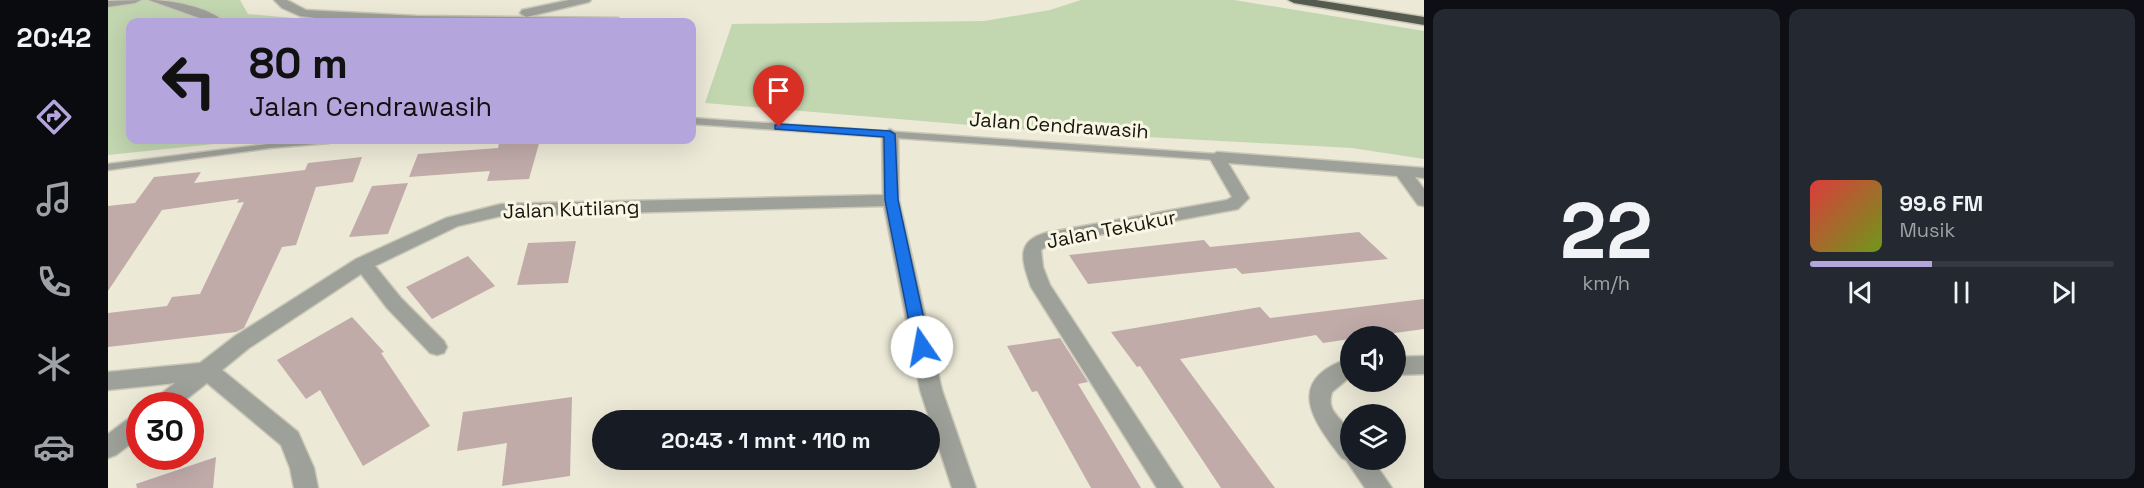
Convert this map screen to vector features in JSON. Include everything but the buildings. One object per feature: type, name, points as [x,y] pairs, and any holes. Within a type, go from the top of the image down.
[{"type":"highway","points":[[1294,0],[1424,21]]},
{"type":"highway","points":[[1353,0],[1424,11]]},
{"type":"street","points":[[108,4],[135,0]]},
{"type":"street","points":[[155,0],[212,18]]},
{"type":"street","points":[[280,0],[286,6],[304,13],[379,18]]},
{"type":"street","points":[[511,18],[585,0]]},
{"type":"street","points":[[890,134],[891,200],[931,390],[964,488]]},
{"type":"street","name":"Jalan Cendrawasih","points":[[1217,157],[1424,173]]},
{"type":"street","name":"Jalan Tekukur","points":[[1172,488],[1041,287],[1034,267],[1032,248],[1045,239],[1232,205],[1241,198],[1217,157]]},
{"type":"street","points":[[1401,170],[1424,201]]},
{"type":"street","name":"Jalan Kutilang","points":[[180,392],[242,342],[363,264],[452,222],[501,210],[891,200]]},
{"type":"street","points":[[363,264],[394,303],[437,347]]},
{"type":"street","points":[[1406,366],[1424,365]]},
{"type":"street","points":[[108,381],[207,371],[243,398],[290,439],[302,468],[306,488]]},
{"type":"street","points":[[1340,373],[1326,382],[1318,398],[1322,415],[1340,438]]},
{"type":"street","points":[[108,448],[126,434]]},
{"type":"street","points":[[1366,470],[1380,488]]},
{"type":"lane","name":"Jalan Cendrawasih","points":[[696,121],[1217,157]]},
{"type":"lane","points":[[108,167],[282,144]]},
{"type":"green space","points":[[108,0],[240,0],[248,14],[294,18],[126,18],[126,144],[214,144],[108,155]]},
{"type":"green space","points":[[1081,0],[1234,0],[1424,31],[1424,159],[1352,148],[1054,132],[705,103],[732,24],[984,21],[1050,10]]},
{"type":"route","points":[[779,127],[890,134],[891,200],[922,347]]}]
